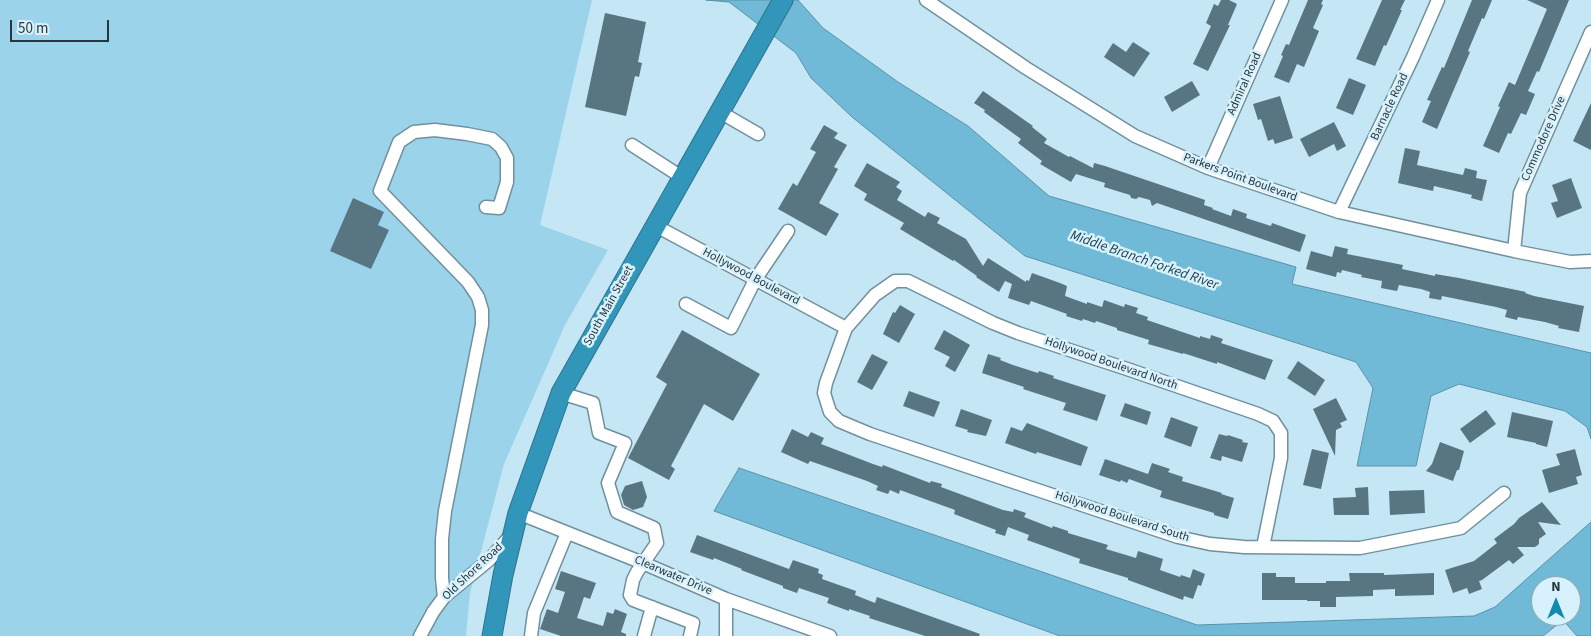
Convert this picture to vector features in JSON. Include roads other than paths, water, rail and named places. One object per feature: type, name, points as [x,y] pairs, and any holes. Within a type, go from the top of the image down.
[{"type":"highway","name":"South Main Street","points":[[492,636],[512,534],[561,393],[782,0]]},
{"type":"street","name":"Parkers Point Boulevard","points":[[926,0],[1026,68],[1135,136],[1208,168],[1340,212],[1570,262],[1591,261]]},
{"type":"street","name":"Admiral Road","points":[[1208,168],[1282,0]]},
{"type":"street","name":"Barnacle Road","points":[[1340,212],[1414,57],[1438,0]]},
{"type":"street","name":"Commodore Drive","points":[[1514,251],[1520,193],[1591,32]]},
{"type":"street","points":[[720,112],[758,134]]},
{"type":"street","points":[[444,596],[442,539],[445,511],[482,326],[482,310],[478,297],[468,282],[380,191],[399,142],[414,132],[435,130],[492,139],[501,147],[507,158],[507,182],[498,208],[486,206]]},
{"type":"street","points":[[632,145],[683,178]]},
{"type":"street","name":"Hollywood Boulevard","points":[[656,226],[846,328]]},
{"type":"street","points":[[686,304],[731,328],[755,280],[788,231]]},
{"type":"street","name":"Hollywood Boulevard North","points":[[846,328],[874,295],[895,281],[908,281],[993,323],[1018,333],[1118,365],[1273,421],[1281,433],[1281,458],[1263,547]]},
{"type":"street","name":"Hollywood Boulevard South","points":[[846,328],[824,393],[830,412],[839,421],[870,434],[1178,537],[1210,544],[1263,547],[1360,548],[1460,528],[1504,493]]},
{"type":"street","points":[[561,393],[593,403],[599,432],[625,443],[608,483],[617,512],[654,528],[657,543],[633,580],[630,595],[633,600],[692,623],[690,636]]},
{"type":"street","name":"Clearwater Drive","points":[[518,513],[726,598],[830,636]]},
{"type":"street","points":[[531,636],[534,613],[567,533]]},
{"type":"street","name":"Old Shore Road","points":[[420,636],[444,596],[489,560],[512,534]]},
{"type":"street","points":[[726,598],[726,636]]},
{"type":"street","points":[[644,636],[652,608]]},
{"type":"water","name":"Middle Branch Forked River","points":[[706,0],[798,0],[823,28],[898,82],[968,126],[1049,196],[1296,267],[1292,284],[1591,353],[1591,439],[1587,427],[1565,411],[1459,384],[1431,396],[1416,466],[1357,466],[1373,388],[1356,362],[1025,256],[852,117],[811,78],[796,53],[729,2]]},
{"type":"water","points":[[739,468],[1197,625],[1474,616],[1495,607],[1591,522],[1591,636],[1577,636],[1568,626],[1581,626],[1581,576],[1531,576],[1531,626],[1556,626],[1543,636],[1060,636],[714,511]]}]
